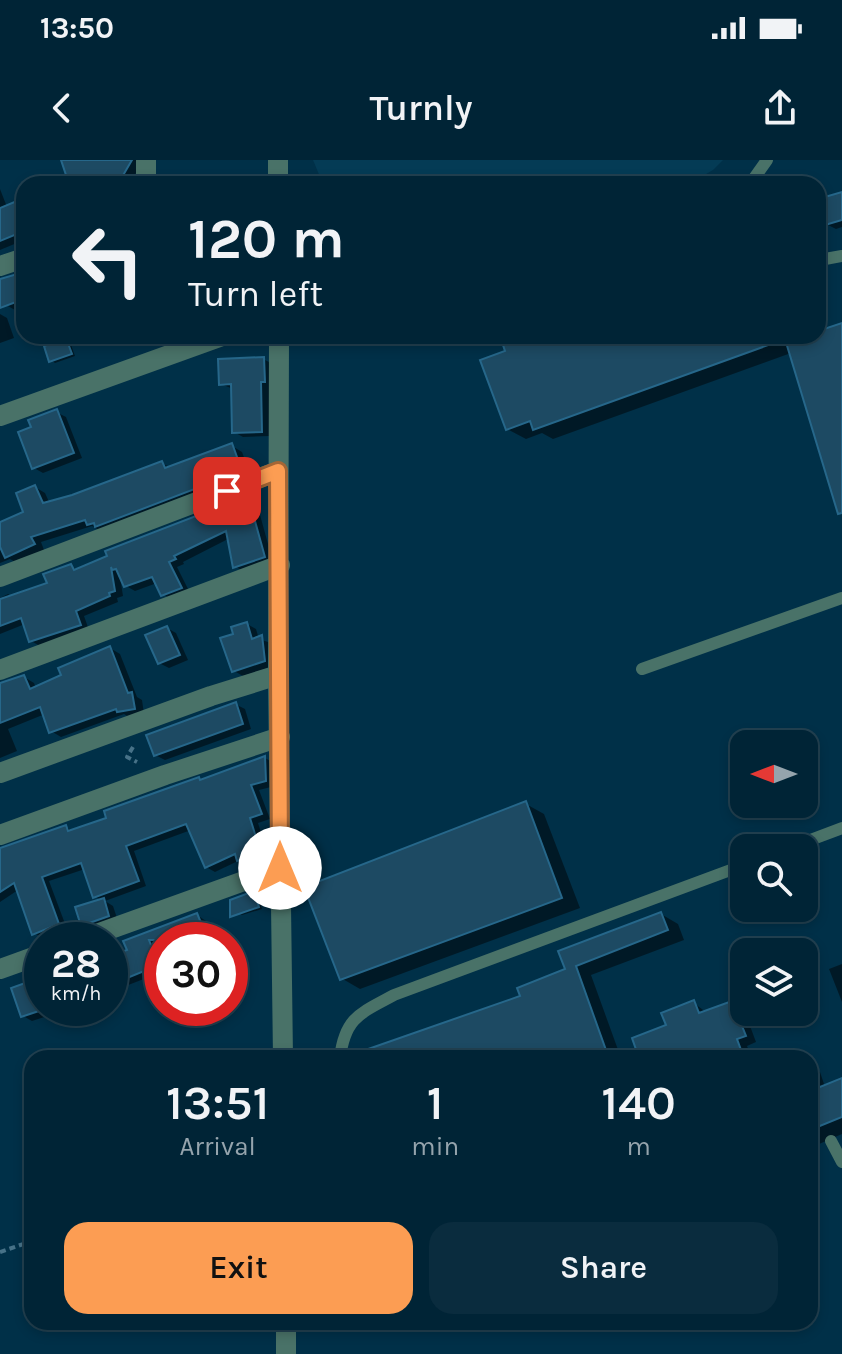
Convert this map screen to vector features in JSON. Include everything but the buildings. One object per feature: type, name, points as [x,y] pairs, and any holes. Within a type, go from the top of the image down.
[{"type":"street","points":[[0,416],[200,344]]},
{"type":"street","points":[[279,344],[278,675],[283,1050]]},
{"type":"street","points":[[0,577],[278,471]]},
{"type":"street","points":[[0,670],[280,565]]},
{"type":"street","points":[[0,773],[211,696],[278,675]]},
{"type":"street","points":[[0,835],[280,737]]},
{"type":"street","points":[[128,923],[280,868]]},
{"type":"street","points":[[0,969],[24,960]]},
{"type":"street","points":[[286,1330],[286,1354]]},
{"type":"lane","points":[[642,669],[842,598]]},
{"type":"lane","points":[[818,837],[842,828]]},
{"type":"lane","points":[[341,1050],[342,1037],[357,1016],[394,995],[730,870]]},
{"type":"lane","points":[[831,1141],[842,1162]]},
{"type":"path","points":[[147,721],[127,757],[165,775]]},
{"type":"path","points":[[0,1252],[24,1244]]},
{"type":"shaded area","points":[[313,160],[723,160],[703,176],[320,176]]},
{"type":"route","points":[[227,491],[278,471],[280,868]]}]
